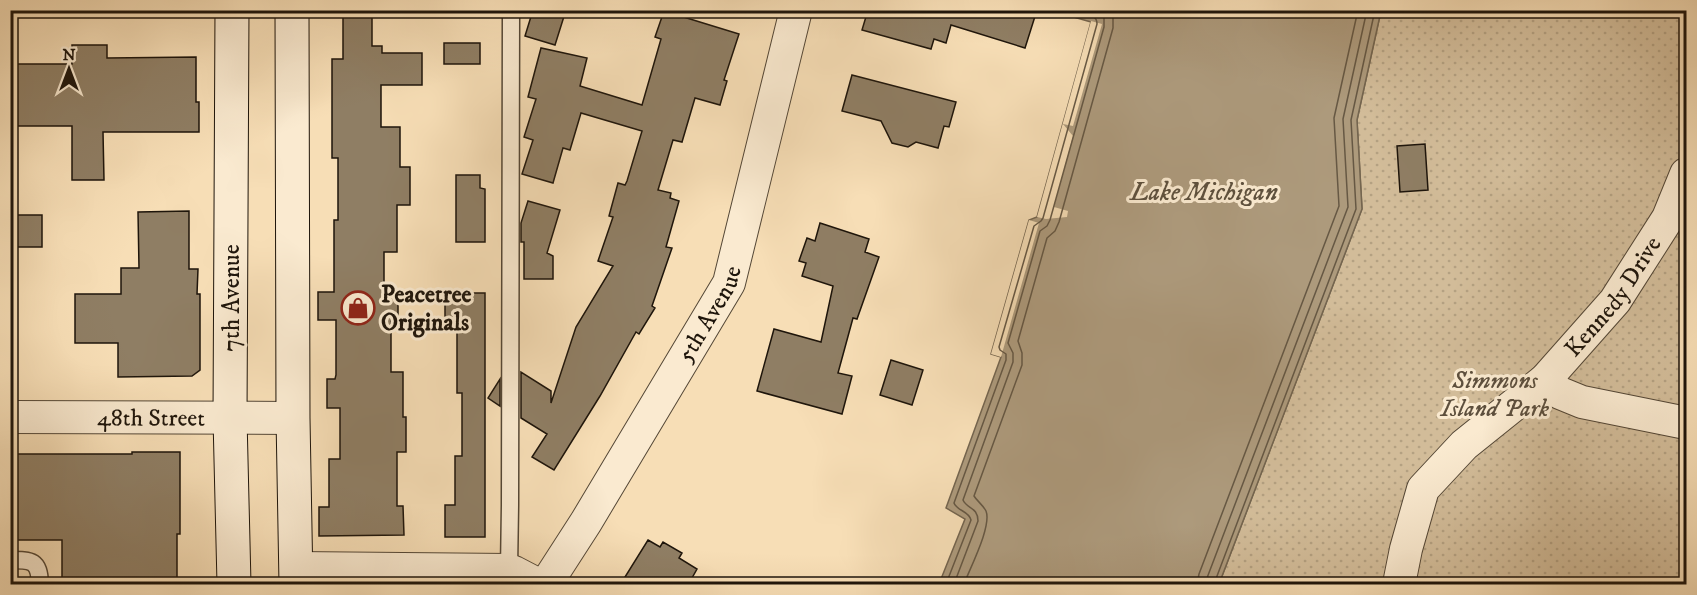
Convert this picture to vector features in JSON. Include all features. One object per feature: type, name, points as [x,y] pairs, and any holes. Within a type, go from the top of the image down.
[{"type":"street","name":"7th Avenue","points":[[232,10],[230,418],[234,585]]},
{"type":"street","points":[[292,10],[293,418],[296,576],[509,570],[537,585]]},
{"type":"street","name":"5th Avenue","points":[[546,585],[729,283],[796,10]]},
{"type":"street","name":"Kennedy Drive","points":[[1399,585],[1406,549],[1423,489],[1464,445],[1545,380],[1615,301],[1668,218],[1686,174]]},
{"type":"street","points":[[1545,380],[1560,393],[1582,402],[1686,423]]},
{"type":"street","name":"48th Street","points":[[10,417],[293,418]]},
{"type":"lane","points":[[509,570],[511,10]]},
{"type":"lane","points":[[10,560],[29,560],[37,565],[40,585]]},
{"type":"green space","name":"Simmons Island Park","points":[[1381,11],[1686,11],[1686,584],[1219,584],[1362,209],[1357,120]]},
{"type":"water","name":"Lake Michigan","points":[[1072,11],[1381,11],[1357,120],[1362,209],[1219,584],[939,584],[965,519],[946,508],[1001,357],[991,354],[1029,220],[1037,217],[1091,22],[1070,16]]},
{"type":"pier","points":[[1091,21],[1102,24],[1073,126],[1063,124],[1073,136],[1054,207],[1068,211],[1067,217],[1046,219],[1037,217]]},
{"type":"pier","points":[[1029,220],[1039,223],[1001,357],[991,354]]},
{"type":"building","points":[[343,10],[372,10],[372,46],[382,46],[382,53],[422,53],[422,85],[381,85],[381,127],[400,127],[400,167],[410,167],[410,205],[397,205],[397,252],[384,252],[384,295],[398,295],[398,320],[391,320],[391,372],[403,372],[406,452],[397,452],[397,506],[403,506],[404,535],[319,536],[319,507],[329,507],[329,459],[340,459],[340,408],[327,408],[327,379],[335,379],[336,375],[336,320],[318,320],[318,292],[334,292],[334,220],[338,220],[338,158],[332,158],[332,59],[343,59]]},
{"type":"building","points":[[533,10],[566,10],[555,45],[525,36]]},
{"type":"building","points":[[868,10],[1037,10],[1025,48],[951,25],[946,43],[934,39],[931,49],[862,30]]},
{"type":"building","points":[[664,11],[739,34],[724,80],[727,81],[720,105],[695,98],[682,142],[673,140],[658,190],[671,193],[670,198],[679,201],[666,247],[672,248],[652,306],[655,308],[639,334],[636,332],[554,470],[532,457],[547,434],[521,418],[521,372],[551,391],[551,403],[576,327],[613,266],[598,261],[613,217],[609,216],[618,183],[625,185],[627,181],[642,131],[581,113],[570,150],[563,148],[553,183],[522,174],[533,140],[524,137],[536,99],[528,97],[541,48],[587,58],[580,86],[642,105],[661,39],[655,37]]},
{"type":"building","points":[[444,43],[480,43],[480,64],[444,64]]},
{"type":"building","points":[[72,45],[107,45],[107,58],[196,57],[199,132],[103,132],[104,180],[72,180],[72,126],[10,126],[10,64],[72,64]]},
{"type":"building","points":[[852,75],[956,102],[949,127],[944,126],[938,148],[916,142],[908,147],[892,143],[881,121],[842,111]]},
{"type":"building","points":[[1425,144],[1428,190],[1400,192],[1397,146]]},
{"type":"building","points":[[456,175],[480,175],[480,188],[485,189],[485,242],[456,242]]},
{"type":"building","points":[[528,201],[560,210],[547,253],[553,256],[553,279],[524,279],[524,242],[521,242],[521,223]]},
{"type":"building","points":[[189,211],[189,269],[198,269],[197,294],[200,294],[200,370],[192,376],[118,377],[118,343],[75,343],[75,294],[121,294],[121,268],[139,268],[138,212]]},
{"type":"building","points":[[10,215],[42,215],[42,247],[10,247]]},
{"type":"building","points":[[820,223],[869,239],[865,252],[879,257],[857,319],[853,318],[838,373],[852,376],[842,414],[757,391],[774,329],[821,342],[833,286],[802,276],[806,263],[799,261],[807,238],[815,241]]},
{"type":"building","points":[[460,293],[485,293],[485,537],[445,537],[445,505],[455,505],[455,456],[462,456],[462,393],[457,393],[457,321],[445,321],[445,295],[460,295]]},
{"type":"building","points":[[891,360],[923,370],[912,405],[880,395]]},
{"type":"building","points":[[500,379],[500,406],[488,398]]},
{"type":"building","points":[[132,452],[180,452],[180,534],[177,534],[177,585],[62,585],[62,540],[16,540],[16,525],[10,525],[10,454],[132,454]]},
{"type":"building","points":[[648,540],[660,547],[663,542],[682,553],[679,558],[697,569],[688,585],[620,585]]},
{"type":"place","name":"Peacetree Originals","points":[[358,308]]}]
